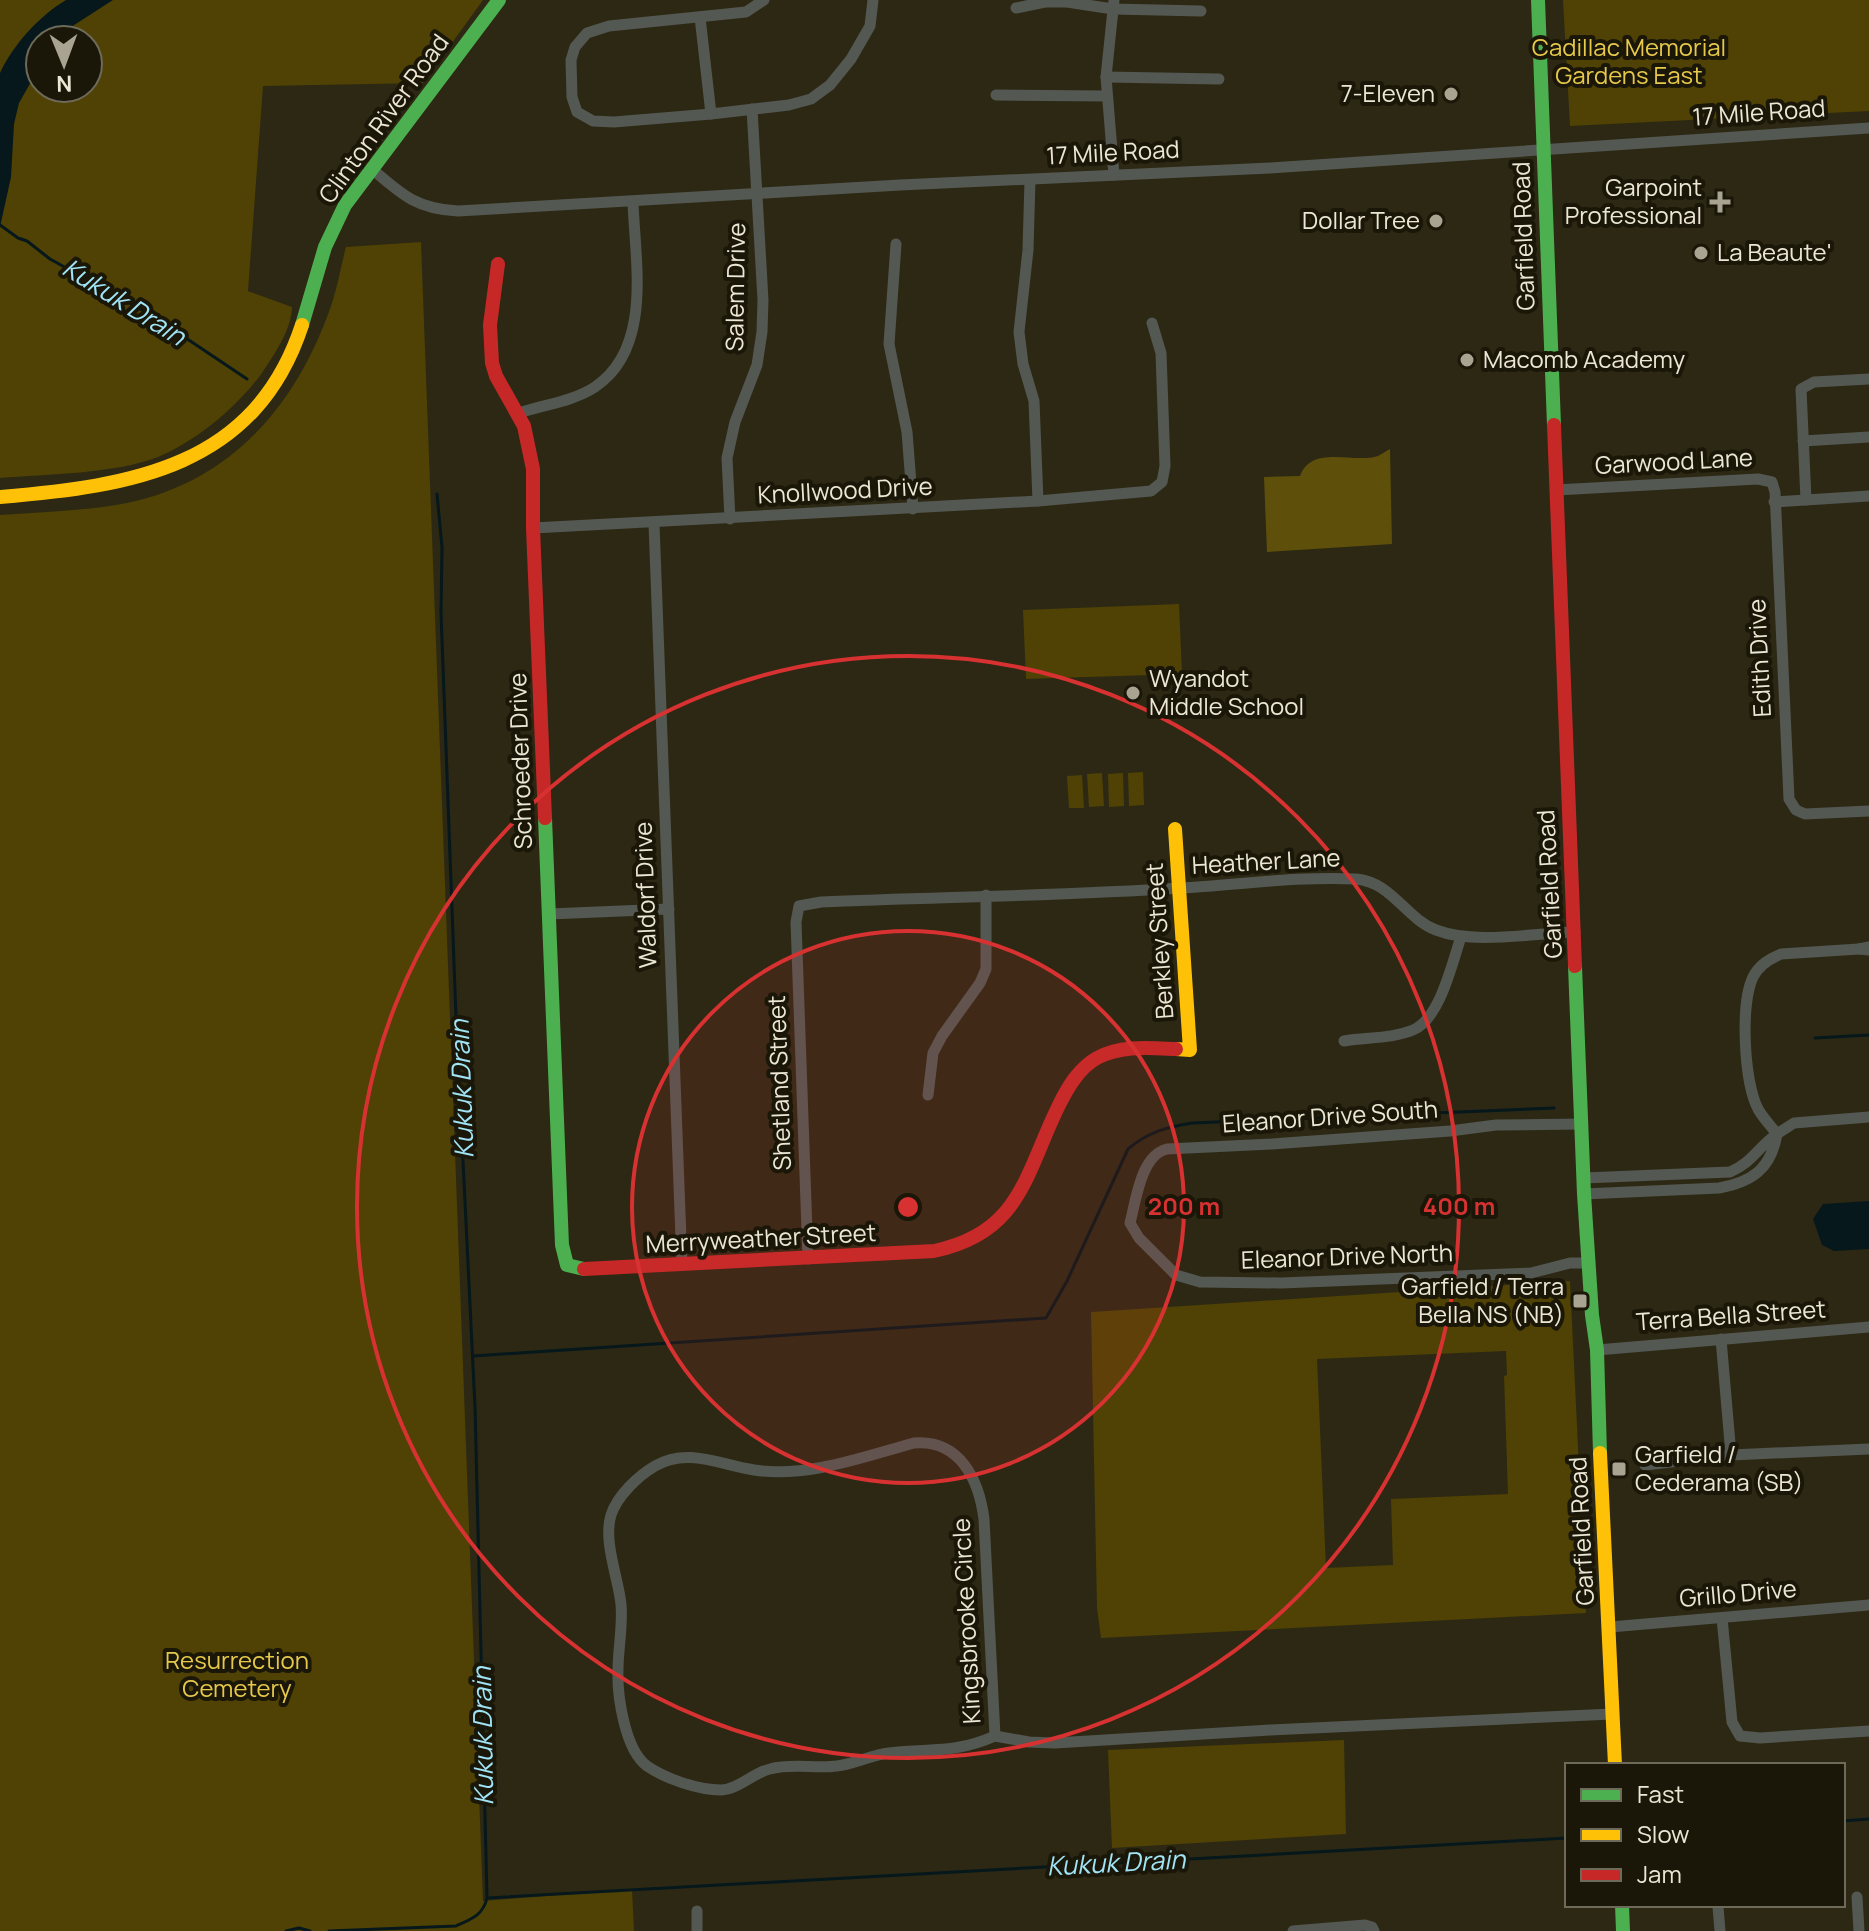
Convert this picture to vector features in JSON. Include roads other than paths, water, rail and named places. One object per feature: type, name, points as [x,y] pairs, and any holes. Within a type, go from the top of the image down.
[{"type":"street","name":"Clinton River Road","points":[[0,497],[103,487],[152,476],[203,451],[243,419],[274,383],[292,352],[337,219],[499,0]]},
{"type":"street","points":[[764,0],[746,12],[609,26],[587,33],[572,53],[572,97],[580,114],[597,122],[711,114],[802,102],[820,94],[845,69],[866,36],[873,0]]},
{"type":"street","name":"Garfield Road","points":[[1538,0],[1584,1194],[1597,1350],[1615,1763]]},
{"type":"street","points":[[1016,8],[1045,2],[1067,2],[1201,11]]},
{"type":"street","points":[[1113,4],[1106,77],[1114,175]]},
{"type":"street","points":[[700,17],[711,114]]},
{"type":"street","points":[[1106,77],[1219,79]]},
{"type":"street","points":[[996,95],[1107,96]]},
{"type":"street","name":"Salem Drive","points":[[730,519],[727,458],[735,422],[757,365],[761,341],[763,300],[752,109]]},
{"type":"street","name":"17 Mile Road","points":[[372,169],[411,201],[438,210],[1544,151],[1869,128]]},
{"type":"street","points":[[1030,180],[1028,250],[1019,332],[1023,364],[1034,401],[1038,501]]},
{"type":"street","points":[[519,413],[594,388],[610,375],[623,358],[633,335],[636,308],[633,202]]},
{"type":"street","points":[[896,244],[889,344],[907,432],[913,509]]},
{"type":"street","name":"Schroeder Drive","points":[[498,264],[488,315],[492,364],[519,413],[531,448],[535,486],[533,528],[562,1245],[567,1265]]},
{"type":"street","name":"Knollwood Drive","points":[[533,528],[654,524],[1144,493],[1159,487],[1165,466],[1161,353],[1152,323]]},
{"type":"street","points":[[1806,500],[1800,393],[1803,386],[1814,382],[1869,379]]},
{"type":"street","points":[[1803,441],[1869,437]]},
{"type":"street","name":"Garwood Lane","points":[[1556,490],[1767,479],[1774,487],[1774,502]]},
{"type":"street","points":[[1774,502],[1869,496]]},
{"type":"street","name":"Edith Drive","points":[[1774,502],[1788,793],[1796,810],[1813,814],[1869,811]]},
{"type":"street","name":"Waldorf Drive","points":[[654,524],[682,1265]]},
{"type":"street","name":"Berkley Street","points":[[1175,829],[1190,1050]]},
{"type":"street","name":"Heather Lane","points":[[799,906],[821,902],[1178,889],[1320,878],[1361,880],[1384,889],[1433,929],[1461,937],[1575,932]]},
{"type":"street","points":[[928,1095],[933,1053],[986,969],[986,895]]},
{"type":"street","name":"Shetland Street","points":[[799,906],[796,922],[808,1259]]},
{"type":"street","points":[[549,914],[669,909]]},
{"type":"street","points":[[1344,1041],[1390,1036],[1417,1029],[1436,1009],[1461,937]]},
{"type":"street","points":[[1584,1194],[1719,1188],[1740,1184],[1758,1173],[1774,1152],[1777,1134],[1758,1108],[1747,1055],[1748,991],[1759,968],[1770,958],[1781,954],[1866,949]]},
{"type":"street","name":"Merryweather Street","points":[[567,1265],[589,1270],[951,1249],[987,1232],[1002,1220],[1015,1201],[1059,1103],[1071,1082],[1088,1063],[1114,1052],[1190,1050]]},
{"type":"street","points":[[1584,1178],[1730,1172],[1747,1165],[1763,1144],[1794,1123],[1869,1117]]},
{"type":"street","name":"Eleanor Drive South","points":[[1130,1223],[1150,1160],[1161,1150],[1450,1131],[1496,1125],[1582,1124]]},
{"type":"street","points":[[1680,1174],[1681,1189]]},
{"type":"street","name":"Eleanor Drive North","points":[[1130,1223],[1139,1238],[1176,1275],[1200,1282],[1281,1283],[1531,1273],[1570,1263],[1589,1263]]},
{"type":"street","name":"Terra Bella Street","points":[[1597,1350],[1869,1327]]},
{"type":"street","points":[[1721,1339],[1731,1455]]},
{"type":"street","name":"Kingsbrooke Circle","points":[[914,1443],[932,1443],[943,1447],[958,1457],[968,1469],[981,1498],[991,1623],[995,1736],[943,1751],[886,1753],[839,1766],[768,1769],[724,1790],[686,1783],[651,1768],[633,1749],[619,1694],[622,1617],[609,1533],[617,1503],[651,1469],[681,1457],[702,1458],[752,1470],[783,1472],[819,1467],[914,1443]]},
{"type":"street","points":[[1645,1465],[1731,1455],[1869,1449]]},
{"type":"street","name":"Grillo Drive","points":[[1610,1627],[1869,1605]]},
{"type":"street","points":[[1722,1618],[1732,1722],[1740,1736],[1760,1738],[1869,1731]]},
{"type":"street","points":[[995,1736],[1042,1743],[1612,1714]]},
{"type":"street","points":[[1857,1897],[1859,1931]]},
{"type":"street","points":[[1622,1907],[1623,1931]]},
{"type":"street","points":[[1718,1907],[1720,1931]]},
{"type":"street","points":[[697,1911],[697,1931]]},
{"type":"street","points":[[1293,1931],[1365,1925],[1373,1929]]},
{"type":"waterway","name":"Kukuk Drain","points":[[0,225],[50,259],[153,316],[247,379]]},
{"type":"waterway","name":"Kukuk Drain","points":[[329,1931],[456,1926],[480,1912],[487,1898],[475,1407],[456,1017],[441,613],[442,547],[437,494]]},
{"type":"waterway","points":[[1815,1038],[1869,1035]]},
{"type":"waterway","points":[[473,1356],[1046,1318],[1067,1281],[1128,1149],[1158,1131],[1192,1123],[1554,1108]]},
{"type":"waterway","name":"Kukuk Drain","points":[[1845,1821],[1869,1819]]},
{"type":"waterway","name":"Kukuk Drain","points":[[487,1898],[1565,1838]]},
{"type":"waterway","points":[[286,1931],[299,1928],[310,1931]]},
{"type":"place","name":"7-Eleven","points":[[1451,94]]},
{"type":"place","name":"Garpoint Professional","points":[[1720,202]]},
{"type":"place","name":"Dollar Tree","points":[[1436,221]]},
{"type":"place","name":"La Beaute'","points":[[1701,253]]},
{"type":"place","name":"Macomb Academy","points":[[1467,360]]},
{"type":"place","name":"Wyandot Middle School","points":[[1133,693]]},
{"type":"place","name":"Garfield / Terra Bella NS (NB)","points":[[1580,1301]]},
{"type":"place","name":"Garfield / Cederama (SB)","points":[[1619,1469]]},
{"type":"park label","name":"Cadillac Memorial Gardens East","points":[[1629,62]]},
{"type":"park label","name":"Resurrection Cemetery","points":[[237,1675]]}]
